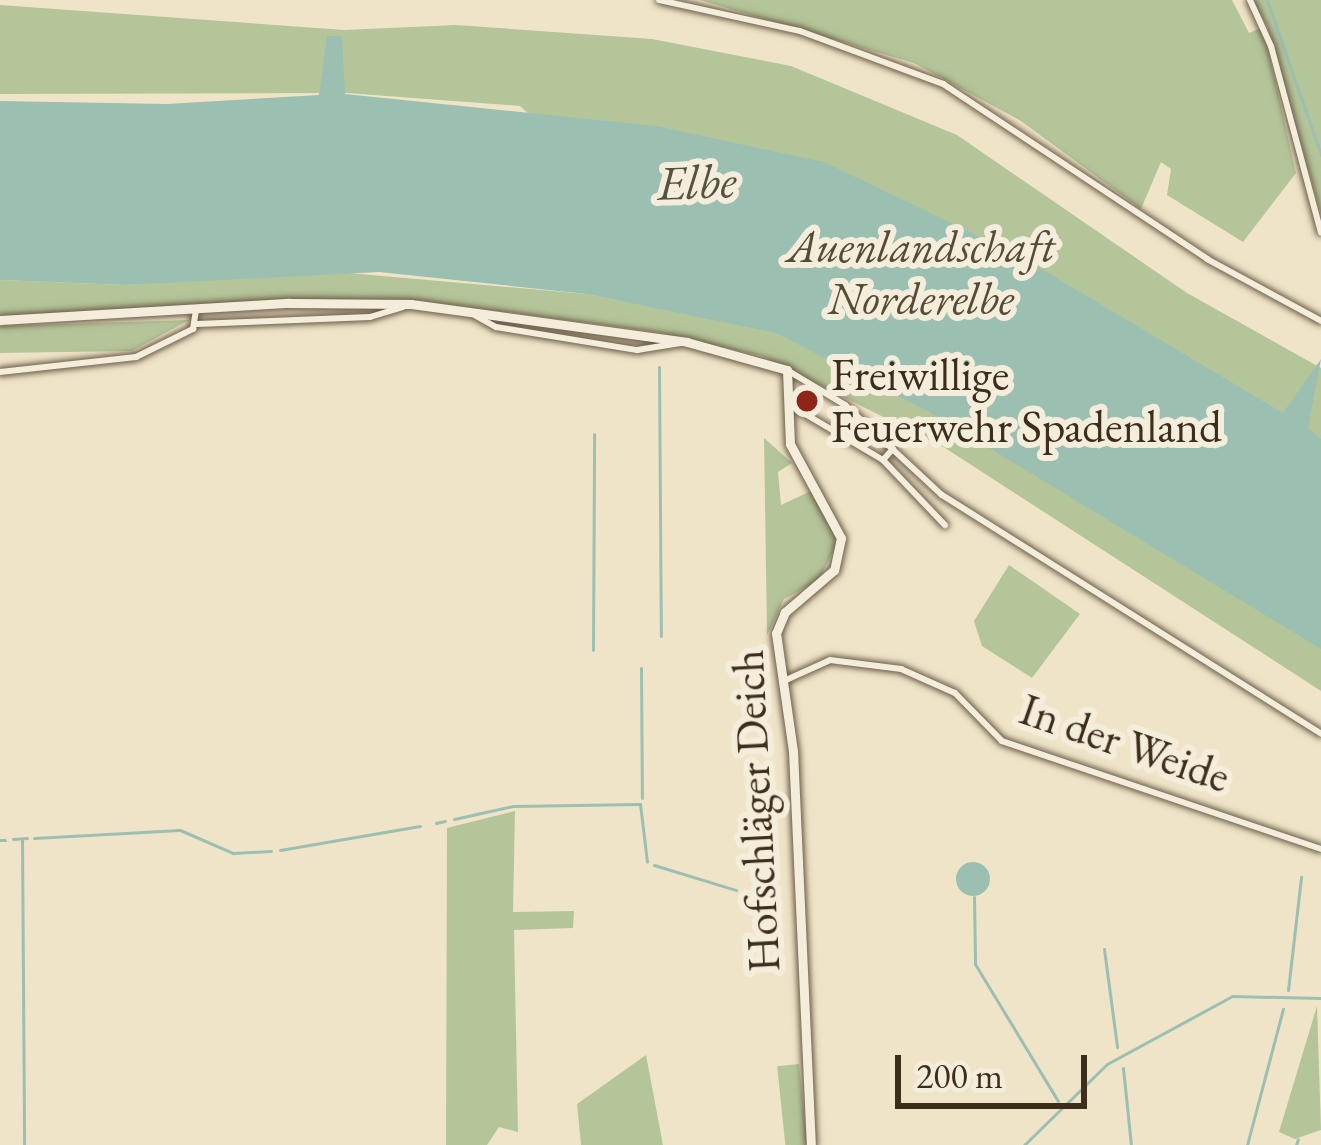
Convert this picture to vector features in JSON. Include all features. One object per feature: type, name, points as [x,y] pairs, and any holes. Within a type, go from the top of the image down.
[{"type":"street","points":[[659,0],[800,31],[943,84],[1207,259],[1321,321]]},
{"type":"street","points":[[1250,0],[1271,46],[1321,232]]},
{"type":"street","points":[[0,372],[136,357],[197,324],[370,317],[411,304]]},
{"type":"street","points":[[0,320],[411,304],[687,342],[787,370],[826,390],[942,495],[1321,734]]},
{"type":"street","points":[[196,311],[197,324]]},
{"type":"street","name":"Hofschläger Deich","points":[[787,370],[784,404],[795,458],[842,538],[823,585],[779,622],[811,1145]]},
{"type":"street","points":[[784,404],[883,460],[945,525]]},
{"type":"street","points":[[883,460],[893,449]]},
{"type":"street","name":"In der Weide","points":[[786,680],[830,660],[901,669],[955,692],[1002,741],[1321,849]]},
{"type":"green space","points":[[700,0],[1232,0],[1249,33],[1263,27],[1296,173],[1243,242],[1167,195],[1171,169],[1161,162],[1141,209],[1021,121],[914,63]]},
{"type":"green space","points":[[1252,0],[1321,0],[1321,214],[1267,26]]},
{"type":"green space","name":"Auenlandschaft Norderelbe","points":[[0,5],[344,30],[456,25],[652,39],[791,66],[957,135],[1187,293],[1321,368],[1321,691],[945,448],[762,356],[657,332],[407,299],[0,317],[0,280],[126,285],[326,271],[587,294],[761,328],[520,106],[347,93],[0,94]]},
{"type":"green space","points":[[189,320],[132,351],[0,353],[0,326]]},
{"type":"green space","points":[[764,438],[792,463],[778,472],[781,505],[811,491],[835,523],[835,548],[818,581],[784,599],[767,635]]},
{"type":"green space","points":[[1009,565],[1080,614],[1032,678],[982,646],[974,621]]},
{"type":"green space","points":[[515,811],[513,912],[574,911],[573,928],[514,930],[518,1132],[499,1127],[487,1145],[446,1145],[447,828]]},
{"type":"green space","points":[[1317,1006],[1321,1130],[1295,1139],[1279,1132]]},
{"type":"green space","points":[[646,1055],[663,1145],[581,1145],[577,1104]]},
{"type":"green space","points":[[799,1064],[807,1145],[785,1145],[777,1066]]},
{"type":"water","name":"Elbe","points":[[327,36],[342,36],[345,94],[656,126],[824,162],[1018,255],[1283,413],[1321,359],[1308,428],[1321,439],[1321,649],[933,414],[776,333],[587,294],[379,272],[126,285],[0,280],[0,101],[166,104],[319,95]]},
{"type":"water","points":[[973,862],[985,867],[990,879],[985,891],[973,896],[961,891],[956,879],[961,867]]},
{"type":"waterway","points":[[1267,0],[1321,155]]},
{"type":"waterway","points":[[659,367],[661,636]]},
{"type":"waterway","points":[[593,650],[594,434]]},
{"type":"waterway","points":[[641,668],[642,798]]},
{"type":"waterway","points":[[454,819],[513,806],[640,804],[647,862]]},
{"type":"waterway","points":[[436,823],[445,821]]},
{"type":"waterway","points":[[280,850],[420,826]]},
{"type":"waterway","points":[[34,838],[180,830],[233,853],[271,851]]},
{"type":"waterway","points":[[13,839],[27,838]]},
{"type":"waterway","points":[[22,839],[24,1145]]},
{"type":"waterway","points":[[0,840],[5,840]]},
{"type":"waterway","points":[[654,865],[736,890]]},
{"type":"waterway","points":[[1288,990],[1301,877]]},
{"type":"waterway","points":[[974,897],[975,964],[1058,1101]]},
{"type":"waterway","points":[[1104,949],[1117,1047]]},
{"type":"waterway","points":[[1024,1145],[1107,1064],[1232,996],[1321,998]]},
{"type":"waterway","points":[[1247,1145],[1283,1009]]},
{"type":"waterway","points":[[1123,1068],[1131,1145]]},
{"type":"waterway","points":[[1296,1145],[1298,1139]]},
{"type":"place","name":"Freiwillige Feuerwehr Spadenland","points":[[807,401]]}]
